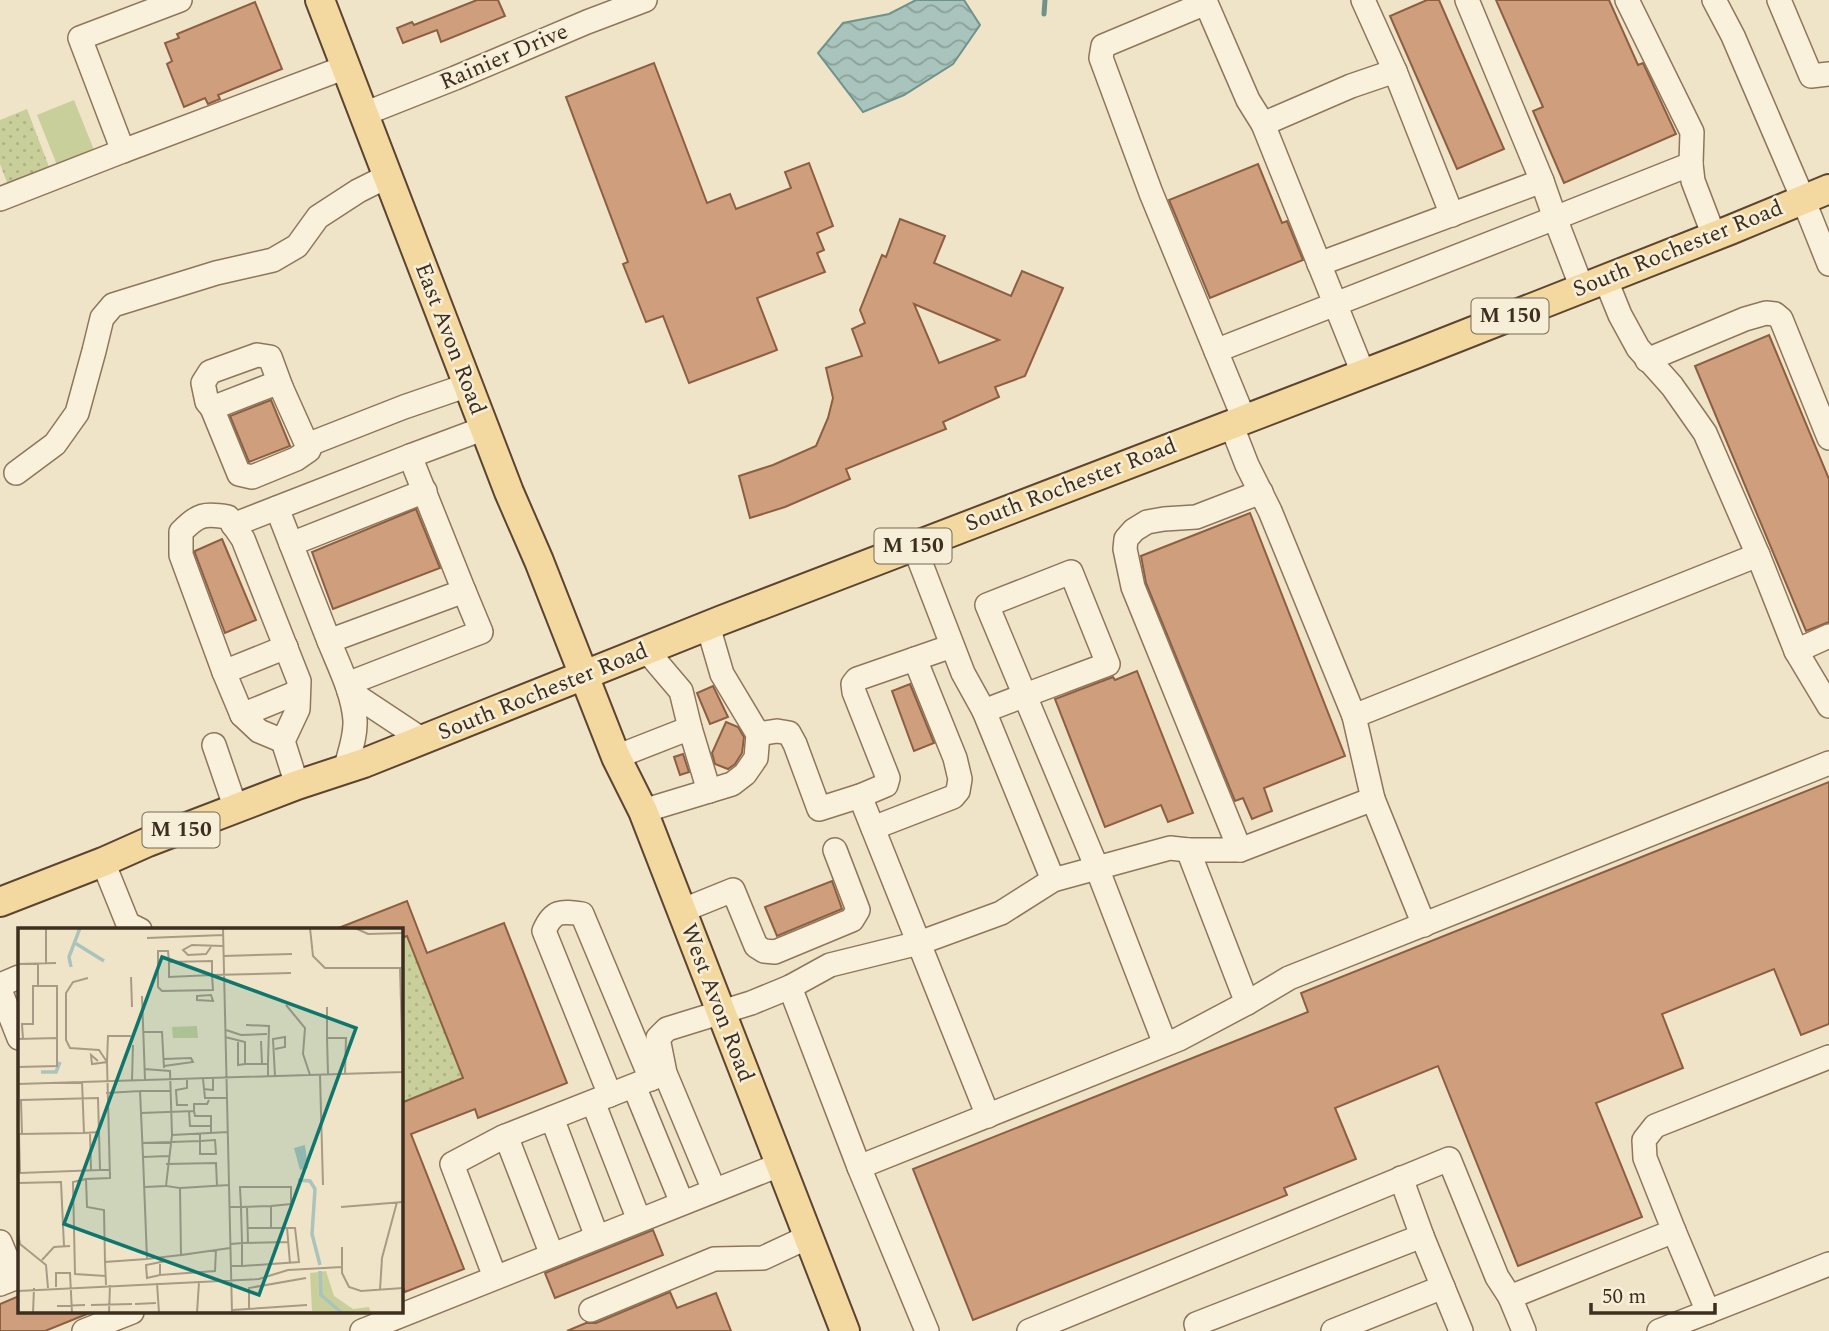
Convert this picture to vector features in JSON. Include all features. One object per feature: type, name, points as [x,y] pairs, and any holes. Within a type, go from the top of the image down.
[{"type":"main road","name":"East Avon Road","points":[[320,0],[468,385],[584,676]]},
{"type":"main road","name":"South Rochester Road","points":[[0,902],[236,808],[423,740],[708,626],[1594,283],[1829,189]]},
{"type":"main road","name":"West Avon Road","points":[[584,676],[617,757],[643,811],[845,1331]]},
{"type":"street","points":[[123,151],[80,38],[180,0]]},
{"type":"street","name":"Rainier Drive","points":[[364,114],[645,0]]},
{"type":"street","points":[[1363,0],[1395,71],[1452,215]]},
{"type":"street","points":[[1467,0],[1555,218],[1594,283],[1647,360],[1672,387],[1705,433],[1796,651],[1829,706]]},
{"type":"street","points":[[1627,0],[1692,132],[1693,181],[1714,236]]},
{"type":"street","points":[[1714,0],[1734,36],[1829,264]]},
{"type":"street","points":[[1779,0],[1811,76],[1829,74]]},
{"type":"street","points":[[1363,373],[1263,124],[1248,100],[1206,4],[1103,46],[1101,58],[1151,193],[1216,351],[1247,465],[1261,492],[1354,716],[1373,799],[1424,925]]},
{"type":"street","points":[[0,199],[346,67]]},
{"type":"street","points":[[1263,124],[1351,86],[1395,71]]},
{"type":"street","points":[[1216,351],[1691,164]]},
{"type":"street","points":[[16,473],[55,444],[76,413],[102,318],[113,305],[216,273],[274,260],[296,246],[318,217],[358,191],[388,176]]},
{"type":"street","points":[[1319,264],[1542,181]]},
{"type":"street","points":[[1647,360],[1745,319],[1766,313],[1775,314],[1781,319],[1829,438]]},
{"type":"street","points":[[257,355],[270,357],[307,444],[309,450],[296,459],[252,477],[239,474],[212,408],[207,402],[203,383],[209,372],[257,355]]},
{"type":"street","points":[[212,408],[274,384],[281,387]]},
{"type":"street","points":[[307,444],[468,385]]},
{"type":"street","points":[[233,525],[485,428]]},
{"type":"street","points":[[348,688],[481,632],[410,456]]},
{"type":"street","points":[[291,544],[425,491]]},
{"type":"street","points":[[1240,850],[1133,587],[1125,548],[1126,538],[1147,522],[1196,517],[1261,492]]},
{"type":"street","points":[[277,508],[348,688],[355,721],[345,770]]},
{"type":"street","points":[[283,741],[259,731],[242,715],[191,586],[181,555],[181,532],[192,521],[209,514],[228,517],[243,539],[299,681],[298,709],[283,741],[297,785]]},
{"type":"street","points":[[914,546],[963,673],[984,711],[1052,880]]},
{"type":"street","points":[[1354,716],[1758,555]]},
{"type":"street","points":[[984,711],[1025,695],[1108,664],[1072,572],[987,605],[1025,695],[1097,867],[1166,1044]]},
{"type":"street","points":[[329,641],[464,591]]},
{"type":"street","points":[[643,811],[732,784],[745,774],[756,758],[758,734],[722,674],[708,626]]},
{"type":"street","points":[[1796,651],[1829,636]]},
{"type":"street","points":[[758,734],[789,733],[818,809],[886,785],[888,778],[853,684],[858,679],[952,646]]},
{"type":"street","points":[[224,672],[286,647]]},
{"type":"street","points":[[647,651],[681,691],[709,791]]},
{"type":"street","points":[[873,828],[953,797],[958,791],[960,779],[954,758],[915,659]]},
{"type":"street","points":[[348,688],[423,740]]},
{"type":"street","points":[[242,715],[298,692]]},
{"type":"street","points":[[617,757],[690,728]]},
{"type":"street","points":[[214,746],[236,808]]},
{"type":"street","points":[[859,1167],[1166,1044],[1247,1003],[1289,978],[1829,763]]},
{"type":"street","points":[[860,796],[988,1116]]},
{"type":"street","points":[[682,1203],[650,1079],[658,1038],[667,1029],[751,1003],[790,987],[830,965],[919,943],[1001,913],[1052,880],[1170,848],[1240,850],[1373,799]]},
{"type":"street","points":[[681,911],[733,890],[756,946],[764,951],[775,952],[852,920],[858,910],[835,850]]},
{"type":"street","points":[[1188,850],[1247,1003]]},
{"type":"street","points":[[103,862],[130,928],[152,928]]},
{"type":"street","points":[[639,1220],[602,1098],[544,931],[549,919],[564,911],[582,914],[650,1079],[714,1190]]},
{"type":"street","points":[[0,985],[18,977]]},
{"type":"street","points":[[790,987],[859,1167],[927,1331]]},
{"type":"street","points":[[0,990],[18,1035]]},
{"type":"street","points":[[1707,1312],[1645,1158],[1644,1140],[1655,1126],[1829,1057]]},
{"type":"street","points":[[495,1277],[452,1164],[506,1136],[650,1079]]},
{"type":"street","points":[[552,1118],[597,1237]]},
{"type":"street","points":[[506,1136],[552,1255]]},
{"type":"street","points":[[1030,1331],[1449,1160],[1497,1278],[1510,1297],[1524,1331]]},
{"type":"street","points":[[362,1331],[779,1165]]},
{"type":"street","points":[[1401,1178],[1461,1331]]},
{"type":"street","points":[[1510,1297],[1674,1231]]},
{"type":"street","points":[[1191,1329],[1422,1236]]},
{"type":"street","points":[[591,1310],[714,1259],[763,1258],[808,1237]]},
{"type":"street","points":[[0,1242],[11,1280]]},
{"type":"street","points":[[1658,1331],[1829,1264]]},
{"type":"street","points":[[1333,1331],[1443,1287]]},
{"type":"street","points":[[84,1331],[127,1314]]},
{"type":"green space","points":[[74,100],[96,155],[59,170],[37,115]]},
{"type":"green space","points":[[27,109],[51,172],[9,188],[0,164],[0,120]]},
{"type":"green space","points":[[411,934],[416,959],[466,1086],[450,1083],[409,1100],[412,1107],[402,1112],[402,938]]},
{"type":"water","points":[[916,0],[964,0],[980,25],[953,64],[904,95],[863,112],[818,53],[843,23],[889,14]]},
{"type":"building","points":[[477,0],[498,0],[505,16],[441,42],[437,30],[403,43],[397,28],[412,22],[414,25]]},
{"type":"building","points":[[1427,0],[1439,0],[1504,149],[1457,169],[1390,16]]},
{"type":"building","points":[[1496,0],[1609,0],[1638,65],[1643,63],[1676,134],[1564,183],[1533,111],[1543,107]]},
{"type":"building","points":[[255,2],[282,69],[218,95],[220,99],[208,104],[205,98],[184,107],[167,64],[172,61],[165,43],[179,38],[177,34]]},
{"type":"building","points":[[654,63],[707,203],[730,194],[736,209],[791,188],[785,172],[809,163],[833,226],[817,233],[824,250],[817,253],[825,272],[757,298],[777,350],[689,383],[663,316],[646,322],[623,264],[628,262],[566,97]]},
{"type":"building","points":[[1258,164],[1282,223],[1287,221],[1303,260],[1210,298],[1169,200]]},
{"type":"building","points":[[900,219],[945,236],[934,263],[1011,296],[1022,271],[1063,288],[1025,376],[995,387],[999,397],[943,422],[946,429],[846,469],[850,479],[785,507],[750,518],[739,476],[816,446],[833,398],[826,368],[862,356],[852,329],[865,323],[860,310],[882,255],[886,257]],"holes":[[[914,304],[999,340],[939,363]]]},
{"type":"building","points":[[1769,335],[1829,479],[1829,622],[1806,631],[1695,366]]},
{"type":"building","points":[[271,400],[290,446],[249,462],[230,416]]},
{"type":"building","points":[[416,509],[440,568],[333,609],[312,552]]},
{"type":"building","points":[[1250,513],[1345,756],[1264,788],[1272,811],[1252,819],[1243,798],[1235,801],[1146,583],[1141,556]]},
{"type":"building","points":[[222,539],[256,620],[225,633],[195,553]]},
{"type":"building","points":[[1137,671],[1193,813],[1168,822],[1161,805],[1105,827],[1055,699]]},
{"type":"building","points":[[910,684],[934,743],[914,751],[892,691]]},
{"type":"building","points":[[713,686],[728,717],[710,724],[697,693]]},
{"type":"building","points":[[726,722],[738,727],[744,737],[742,753],[728,769],[715,764],[712,753]]},
{"type":"building","points":[[683,754],[689,772],[680,775],[674,757]]},
{"type":"building","points":[[1829,782],[1829,1024],[1801,1035],[1774,969],[1662,1014],[1683,1068],[1596,1103],[1642,1217],[1518,1266],[1438,1066],[1335,1108],[1356,1159],[1284,1188],[1287,1195],[973,1320],[913,1169],[1308,1012],[1301,993]]},
{"type":"building","points":[[832,881],[842,909],[777,936],[765,907]]},
{"type":"building","points":[[407,901],[427,953],[504,923],[567,1083],[478,1118],[475,1109],[411,1134],[464,1269],[405,1292],[402,1284],[402,1103],[463,1078],[407,936],[402,938],[402,928],[339,928]]},
{"type":"building","points":[[653,1230],[663,1255],[555,1298],[545,1273]]},
{"type":"building","points":[[670,1292],[677,1308],[716,1293],[731,1331],[567,1331],[586,1323],[596,1323]]},
{"type":"building","points":[[18,1296],[18,1314],[87,1314],[45,1331],[0,1331],[0,1304]]},
{"type":"waterway","points":[[1044,14],[1045,0]]}]
